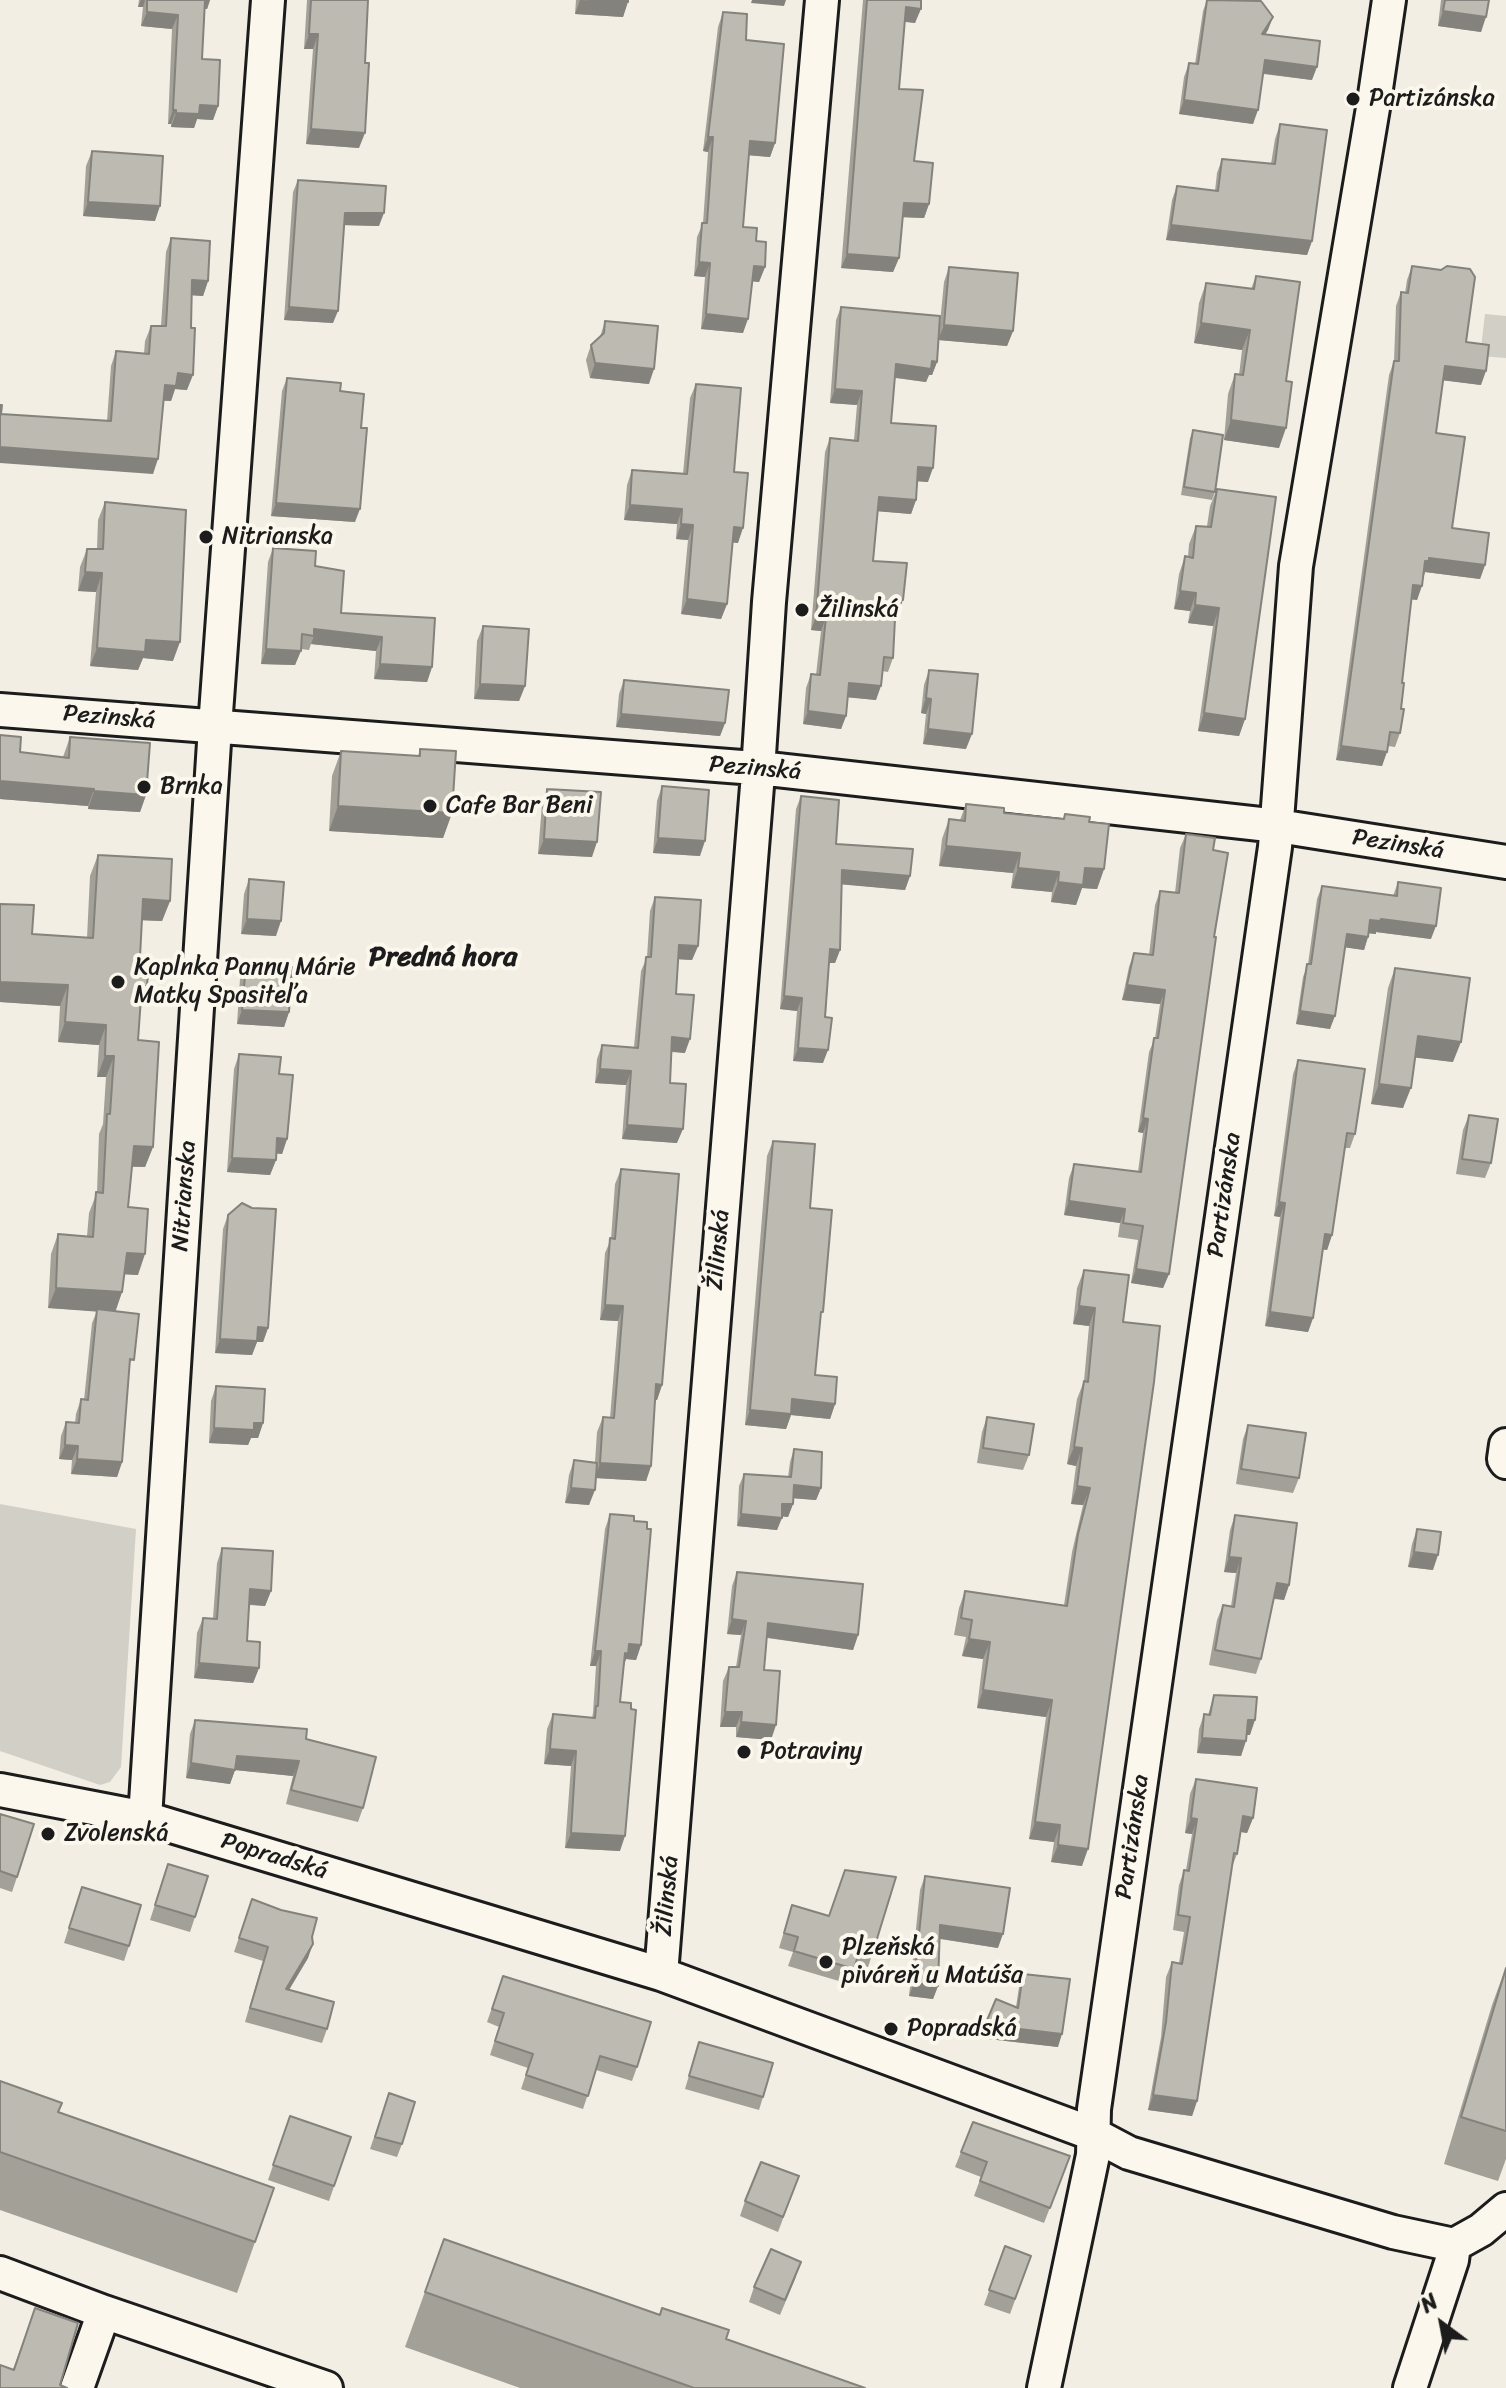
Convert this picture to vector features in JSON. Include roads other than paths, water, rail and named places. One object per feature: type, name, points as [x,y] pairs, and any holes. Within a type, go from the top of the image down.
[{"type":"street","name":"Nitrianska","points":[[145,1818],[215,727],[268,0]]},
{"type":"street","name":"Žilinská","points":[[661,1974],[769,602],[822,0]]},
{"type":"street","name":"Partizánska","points":[[1044,2388],[1093,2155],[1094,2114],[1278,826],[1296,566],[1389,0]]},
{"type":"street","name":"Pezinská","points":[[0,710],[758,769],[1278,826],[1506,862]]},
{"type":"street","points":[[1506,1445],[1506,1462]]},
{"type":"street","name":"Popradská","points":[[0,1790],[145,1818],[661,1974],[1093,2134],[1129,2153],[1405,2235],[1454,2245]]},
{"type":"street","points":[[1410,2388],[1452,2260],[1454,2245],[1481,2230],[1506,2209]]},
{"type":"street","points":[[0,2273],[326,2388]]},
{"type":"street","points":[[77,2388],[104,2312]]},
{"type":"place","name":"Partizánska","points":[[1353,99]]},
{"type":"place","name":"Nitrianska","points":[[206,537]]},
{"type":"place","name":"Žilinská","points":[[802,610]]},
{"type":"place","name":"Brnka","points":[[144,787]]},
{"type":"place","name":"Cafe Bar Beni","points":[[430,806]]},
{"type":"place","name":"Kaplnka Panny Márie Matky Spasiteľa","points":[[118,982]]},
{"type":"place","name":"Potraviny","points":[[744,1752]]},
{"type":"place","name":"Zvolenská","points":[[48,1834]]},
{"type":"place","name":"Plzeňská piváreň u Matúša","points":[[826,1962]]},
{"type":"place","name":"Popradská","points":[[891,2029]]},
{"type":"district","name":"Predná hora","points":[[443,958]]}]
